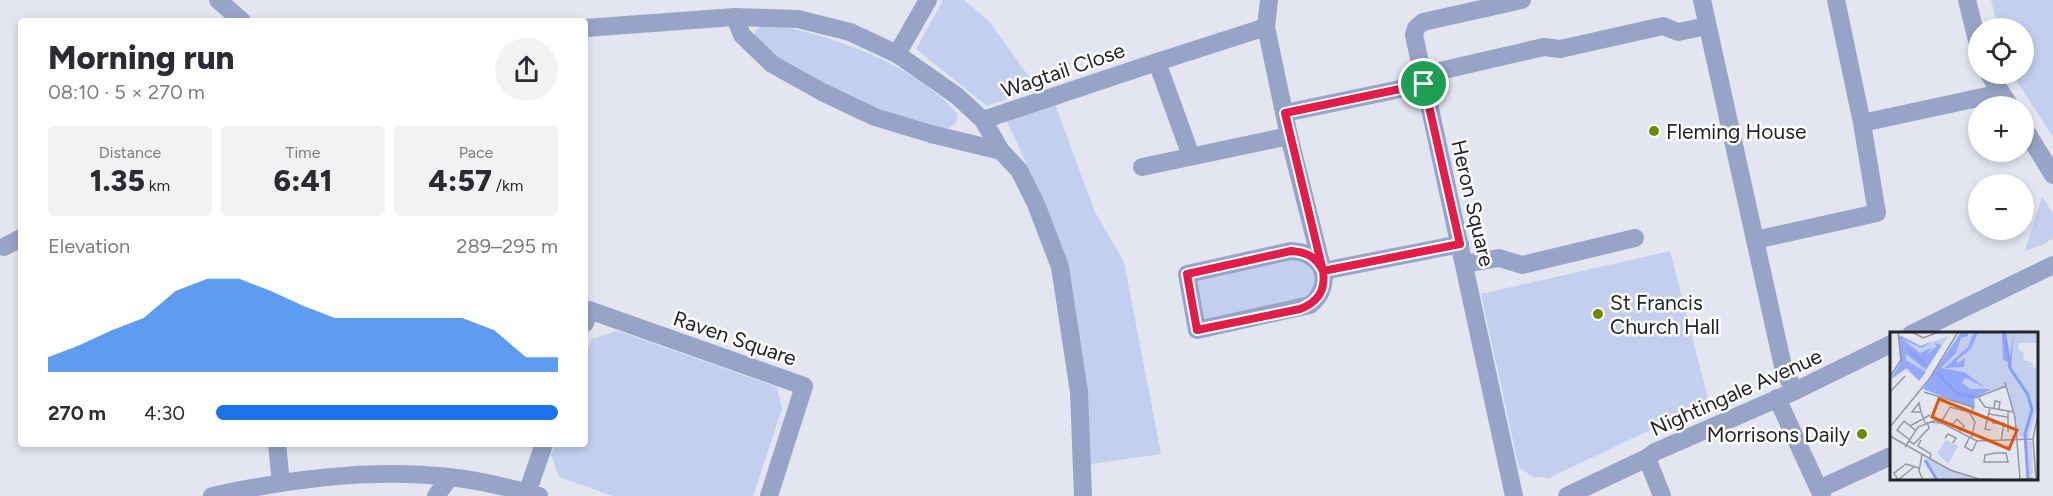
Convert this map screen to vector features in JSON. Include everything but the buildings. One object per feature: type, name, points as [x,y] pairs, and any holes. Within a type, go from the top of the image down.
[{"type":"street","points":[[218,0],[239,18]]},
{"type":"street","points":[[897,54],[928,0]]},
{"type":"street","points":[[1269,0],[1266,27],[1289,136],[1323,271],[1322,290],[1318,299],[1310,305],[1197,330],[1187,274],[1291,251],[1311,256],[1323,271]]},
{"type":"street","name":"Heron Square","points":[[1514,496],[1414,31],[1419,24],[1522,0]]},
{"type":"street","points":[[1702,0],[1784,371],[1795,391]]},
{"type":"street","points":[[1755,240],[1877,213],[1862,123],[1836,0]]},
{"type":"street","points":[[1967,0],[1972,18]]},
{"type":"street","points":[[735,16],[742,35],[772,64],[822,92],[875,117],[1001,151]]},
{"type":"street","points":[[588,28],[735,16],[798,18],[850,32],[897,54],[957,96],[983,120],[1001,151],[1019,170],[1036,204],[1060,267],[1079,392],[1083,496]]},
{"type":"street","points":[[1285,113],[1544,47],[1560,49],[1663,26],[1678,32],[1707,26]]},
{"type":"street","name":"Wagtail Close","points":[[983,120],[1266,27]]},
{"type":"street","name":"Wagtail Close","points":[[1157,62],[1191,156]]},
{"type":"street","points":[[1862,123],[1968,106]]},
{"type":"street","points":[[1142,167],[1289,136]]},
{"type":"street","points":[[2034,144],[2053,175]]},
{"type":"street","points":[[1464,264],[1499,258],[1522,265],[1635,238]]},
{"type":"street","points":[[4,247],[18,240]]},
{"type":"street","points":[[1323,271],[1460,244]]},
{"type":"street","points":[[1920,332],[2053,266]]},
{"type":"street","name":"Raven Square","points":[[588,315],[590,310],[804,386],[769,496]]},
{"type":"street","name":"Nightingale Avenue","points":[[1567,496],[1647,458],[1662,448],[1795,391],[1890,344]]},
{"type":"street","points":[[1777,398],[1820,493],[1890,457]]},
{"type":"street","points":[[277,447],[281,483]]},
{"type":"street","points":[[212,496],[325,477],[391,475],[450,477],[533,494],[543,447]]},
{"type":"street","points":[[1647,458],[1662,496]]},
{"type":"street","points":[[436,496],[450,477]]},
{"type":"shaded area","points":[[943,0],[964,0],[989,21],[1037,88],[987,106],[916,49]]},
{"type":"shaded area","points":[[1991,0],[2053,0],[2053,137],[2034,108],[2034,96],[2026,96],[2019,84],[2034,84],[2034,18],[1996,18]]},
{"type":"shaded area","points":[[763,23],[830,39],[875,56],[916,79],[943,99],[958,114],[956,123],[947,129],[908,118],[852,98],[798,72],[756,43],[755,32]]},
{"type":"shaded area","points":[[1055,104],[1095,212],[1124,262],[1161,454],[1091,464],[1070,281],[1046,206],[1007,121]]},
{"type":"shaded area","points":[[2042,197],[2053,213],[2053,238],[2025,251],[2028,240],[2034,240],[2034,222]]},
{"type":"shaded area","points":[[1291,251],[1318,262],[1318,299],[1197,330],[1187,274]]},
{"type":"shaded area","points":[[1670,251],[1709,402],[1549,478],[1534,477],[1519,468],[1481,294]]},
{"type":"shaded area","points":[[618,331],[777,387],[782,409],[753,496],[613,496],[559,477],[551,455],[554,447],[588,447],[588,350],[592,339]]},
{"type":"place","name":"Fleming House","points":[[1654,131]]},
{"type":"place","name":"St Francis Church Hall","points":[[1598,314]]},
{"type":"place","name":"Morrisons Daily","points":[[1862,434]]},
{"type":"route","points":[[1424,84],[1285,113],[1323,271],[1322,290],[1318,299],[1300,309],[1197,330],[1187,274],[1291,251],[1311,256],[1323,271],[1460,244],[1424,84]]}]
